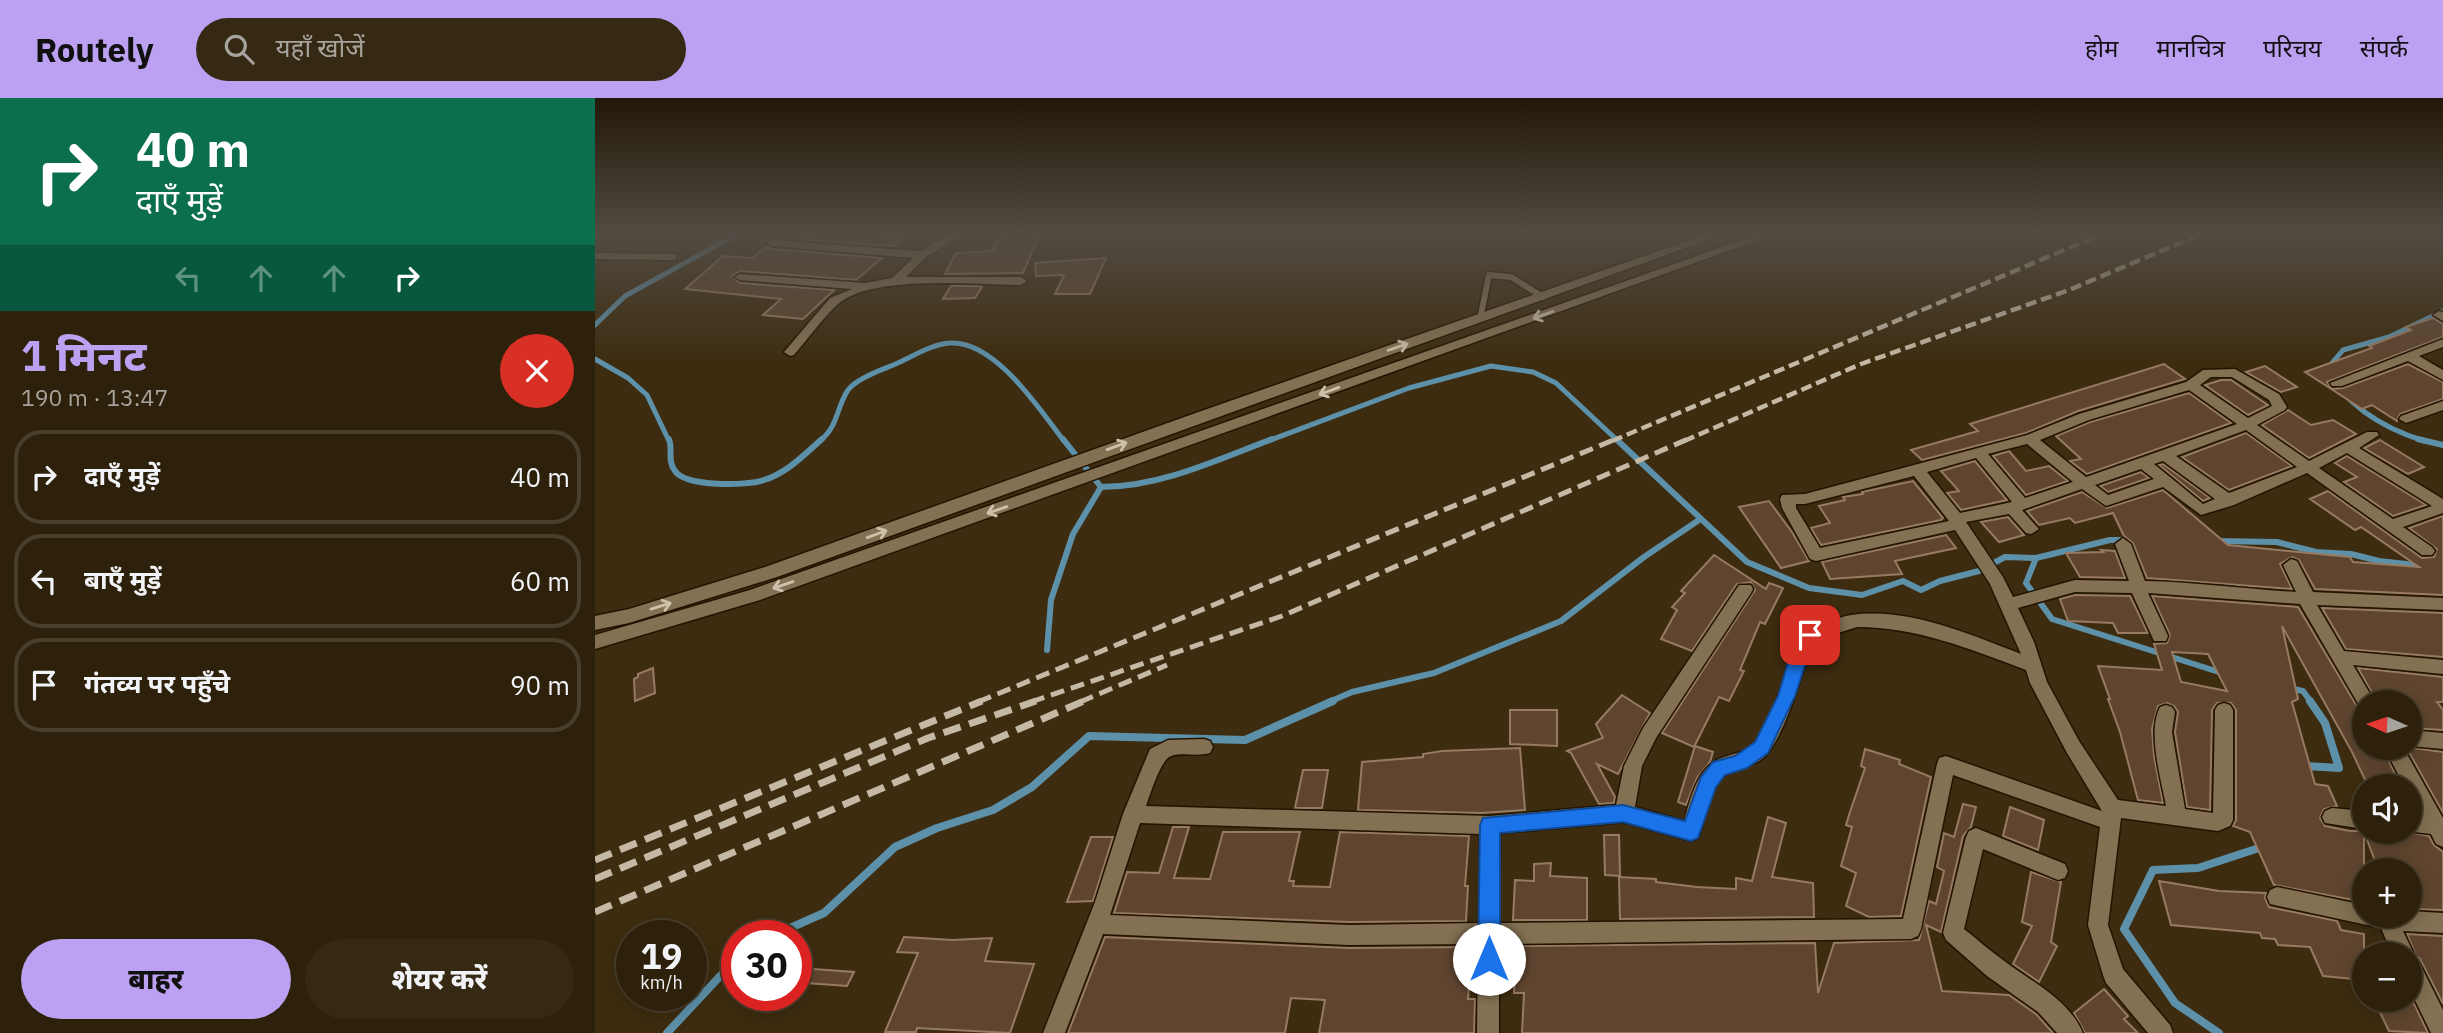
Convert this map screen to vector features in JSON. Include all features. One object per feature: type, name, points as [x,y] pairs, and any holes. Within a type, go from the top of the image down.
[{"type":"street","points":[[749,278],[868,286]]},
{"type":"street","points":[[896,281],[899,278]]},
{"type":"street","points":[[595,623],[629,616],[771,572],[1195,418],[1597,278]]},
{"type":"street","points":[[595,642],[754,595],[1647,278]]},
{"type":"street","points":[[790,352],[828,305],[842,296],[868,286],[896,281],[1021,281]]},
{"type":"street","points":[[2337,383],[2443,343]]},
{"type":"street","points":[[2411,357],[2443,376]]},
{"type":"street","points":[[2208,373],[2235,373],[2274,397],[2280,407],[2246,425],[2017,506],[1816,555],[1789,509],[1787,499],[1805,499],[2030,439],[2084,417],[2191,385],[2208,373]]},
{"type":"street","points":[[2191,385],[2427,551]]},
{"type":"street","points":[[2406,419],[2443,405]]},
{"type":"street","points":[[2143,463],[2201,510],[2307,468],[2372,435]]},
{"type":"street","points":[[2030,439],[2106,501],[2164,481]]},
{"type":"street","points":[[2349,448],[2443,507]]},
{"type":"street","points":[[1979,452],[2031,529]]},
{"type":"street","points":[[2165,455],[2229,501]]},
{"type":"street","points":[[1917,470],[1997,581],[2039,683],[2112,815],[2098,925],[2114,975],[2162,1033]]},
{"type":"street","points":[[2392,525],[2443,507]]},
{"type":"street","points":[[2123,544],[2137,576],[2137,586],[2160,636]]},
{"type":"street","points":[[2291,565],[2307,597],[2309,608],[2360,690]]},
{"type":"street","points":[[2008,604],[2075,586],[2186,588],[2234,595],[2443,604]]},
{"type":"street","points":[[1623,814],[1633,766],[1649,733],[1745,589]]},
{"type":"street","points":[[1133,814],[1490,825],[1623,814],[1691,832],[1707,783],[1719,768],[1740,763],[1761,748],[1787,696],[1800,653],[1810,635],[1856,621],[1896,624],[1946,633],[2033,665]]},
{"type":"street","points":[[2340,657],[2443,667]]},
{"type":"street","points":[[1096,924],[1349,935],[1693,929],[1911,929],[1946,764],[2112,815],[2177,817],[2218,822],[2223,820],[2224,710]]},
{"type":"street","points":[[2166,712],[2163,732],[2177,817]]},
{"type":"street","points":[[2422,739],[2443,741]]},
{"type":"street","points":[[1054,1033],[1157,755],[1167,748],[1204,747]]},
{"type":"street","points":[[2401,760],[2441,830]]},
{"type":"street","points":[[2332,817],[2352,819]]},
{"type":"street","points":[[1488,1033],[1490,825]]},
{"type":"street","points":[[2422,826],[2441,830]]},
{"type":"street","points":[[2058,871],[1976,837],[1953,933],[1995,968],[2046,1004],[2072,1033]]},
{"type":"street","points":[[2277,897],[2352,913]]},
{"type":"street","points":[[2422,921],[2443,923]]},
{"type":"street","points":[[2382,928],[2393,942]]},
{"type":"street","points":[[2422,992],[2443,1033]]},
{"type":"lane","points":[[1480,319],[1488,278]]},
{"type":"lane","points":[[1515,278],[1543,297]]},
{"type":"building","points":[[698,278],[734,278],[740,283],[834,290],[803,319],[763,315],[781,299],[685,289]]},
{"type":"building","points":[[825,278],[859,278],[856,280]]},
{"type":"building","points":[[1063,278],[1097,278],[1090,294],[1055,294]]},
{"type":"building","points":[[951,286],[982,287],[975,298],[943,299]]},
{"type":"building","points":[[2433,318],[2443,324],[2443,337],[2327,382],[2332,389],[2343,388],[2408,364],[2443,382],[2443,399],[2400,414],[2397,421],[2372,405],[2362,409],[2305,372],[2372,348],[2369,346],[2411,330],[2406,327]]},
{"type":"building","points":[[2164,364],[2185,379],[2078,411],[2026,433],[1922,460],[1911,450],[1978,431],[1970,424]]},
{"type":"building","points":[[2265,366],[2297,387],[2281,392],[2246,372]]},
{"type":"building","points":[[2231,380],[2268,405],[2248,415],[2205,385]]},
{"type":"building","points":[[2189,393],[2231,423],[2087,474],[2070,461],[2081,459],[2056,436],[2090,422]]},
{"type":"building","points":[[2288,410],[2311,425],[2333,420],[2356,434],[2309,458],[2262,425]]},
{"type":"building","points":[[2246,433],[2292,466],[2229,490],[2182,457]]},
{"type":"building","points":[[2380,440],[2424,467],[2408,474],[2364,448]]},
{"type":"building","points":[[2009,451],[2026,471],[2049,466],[2068,481],[2026,495],[1993,456]]},
{"type":"building","points":[[2347,456],[2426,505],[2393,516],[2344,482],[2357,477],[2335,463]]},
{"type":"building","points":[[1975,461],[2007,500],[1961,510],[1947,493],[1959,491],[1941,471]]},
{"type":"building","points":[[2163,464],[2210,498],[2203,501],[2159,465]]},
{"type":"building","points":[[2141,472],[2149,478],[2108,492],[2100,486]]},
{"type":"building","points":[[1913,481],[1943,518],[1941,520],[1821,545],[1811,528],[1830,523],[1819,506],[1845,500],[1843,497]]},
{"type":"building","points":[[2163,490],[2228,545],[2350,557],[2353,562],[2419,567],[2361,527],[2355,530],[2310,499],[2328,491],[2422,558],[2434,557],[2437,549],[2409,528],[2443,516],[2443,595],[2315,589],[2299,560],[2292,557],[2280,564],[2292,589],[2147,578],[2133,543],[2124,536],[2113,513],[2075,523],[2070,518],[2039,525],[2027,511],[2082,492],[2107,508]]},
{"type":"building","points":[[1769,501],[1809,561],[1781,568],[1739,507]]},
{"type":"building","points":[[2008,517],[2024,535],[1999,542],[1981,522]]},
{"type":"building","points":[[1946,535],[1956,548],[1895,561],[1902,574],[1830,579],[1822,562]]},
{"type":"building","points":[[2101,550],[2115,551],[2125,578],[2080,577],[2066,553],[2103,552]]},
{"type":"building","points":[[1714,555],[1766,589],[1769,583],[1783,588],[1765,624],[1760,622],[1740,670],[1744,671],[1729,701],[1719,697],[1694,747],[1662,733],[1755,590],[1751,582],[1737,584],[1692,651],[1661,639],[1677,610],[1672,607],[1685,593],[1681,591]]},
{"type":"building","points":[[2075,595],[2130,596],[2148,633],[2118,633],[2113,623],[2068,621],[2060,599]]},
{"type":"building","points":[[2152,596],[2298,607],[2352,698],[2352,752],[2282,626],[2298,699],[2292,702],[2315,784],[2328,786],[2337,806],[2324,809],[2320,818],[2325,826],[2352,831],[2352,844],[2364,844],[2364,858],[2352,858],[2352,900],[2274,885],[2250,832],[2233,826],[2236,820],[2236,710],[2231,703],[2217,703],[2212,710],[2210,810],[2187,807],[2175,732],[2178,712],[2174,706],[2167,703],[2158,706],[2152,729],[2163,803],[2138,800],[2120,732],[2098,666],[2162,670],[2154,644],[2167,643],[2170,635]],"holes":[[[2172,652],[2208,654],[2227,691],[2181,682]]]},
{"type":"building","points":[[2322,608],[2443,613],[2443,657],[2346,649]]},
{"type":"building","points":[[653,668],[655,693],[635,701],[634,679],[638,674]]},
{"type":"building","points":[[2358,668],[2443,677],[2443,702],[2437,702],[2443,710],[2443,730],[2422,729],[2422,690],[2370,690]]},
{"type":"building","points":[[1622,695],[1650,713],[1618,774],[1597,764],[1615,797],[1614,803],[1599,804],[1571,753],[1567,751],[1603,738],[1596,724]]},
{"type":"building","points":[[1510,710],[1557,710],[1557,746],[1510,744]]},
{"type":"building","points":[[1695,746],[1713,752],[1710,762],[1697,778],[1686,805],[1678,802]]},
{"type":"building","points":[[1520,748],[1525,810],[1482,813],[1358,810],[1362,762],[1423,757],[1423,754],[1442,751]]},
{"type":"building","points":[[1865,749],[1900,760],[1899,764],[1931,777],[1901,916],[1869,917],[1846,906],[1856,873],[1841,866],[1852,827],[1846,825],[1865,768],[1861,766]]},
{"type":"building","points":[[2422,749],[2443,752],[2443,813],[2422,774],[2413,760],[2422,760]]},
{"type":"building","points":[[2356,760],[2388,760],[2395,774],[2362,774]]},
{"type":"building","points":[[1303,770],[1328,770],[1322,808],[1295,808]]},
{"type":"building","points":[[1963,804],[1976,807],[1971,827],[1963,836],[1941,932],[1926,925],[1942,991],[2009,995],[2036,1014],[2053,1033],[1522,1033],[1524,993],[1514,993],[1516,946],[1815,943],[1818,993],[1834,943],[1919,940],[1929,901],[1936,904],[1944,871],[1937,867],[1944,833],[1954,837]]},
{"type":"building","points":[[2010,807],[2044,820],[2038,850],[2003,836]]},
{"type":"building","points":[[1768,817],[1786,823],[1772,877],[1813,883],[1814,917],[1620,919],[1619,877],[1736,889],[1736,878],[1752,881]]},
{"type":"building","points":[[1173,827],[1189,827],[1174,878],[1210,879],[1223,832],[1300,832],[1289,881],[1294,881],[1293,886],[1330,887],[1340,832],[1469,836],[1465,886],[1468,886],[1466,921],[1349,922],[1114,913],[1127,872],[1159,873]]},
{"type":"building","points":[[1604,835],[1619,835],[1620,876],[1605,875]]},
{"type":"building","points":[[2422,835],[2429,836],[2434,845],[2443,852],[2443,910],[2422,909],[2422,858],[2374,858],[2369,844],[2422,844]]},
{"type":"building","points":[[1091,837],[1113,837],[1093,901],[1067,902]]},
{"type":"building","points":[[1551,863],[1550,876],[1587,878],[1587,920],[1513,920],[1515,880],[1534,881],[1534,864]]},
{"type":"building","points":[[2031,872],[2061,882],[2051,942],[2057,946],[2039,982],[2013,964],[2032,926],[2022,922]]},
{"type":"building","points":[[2159,881],[2219,891],[2266,893],[2269,907],[2337,921],[2341,930],[2364,934],[2364,942],[2352,942],[2352,979],[2323,976],[2310,947],[2278,945],[2275,939],[2262,938],[2260,933],[2171,925]]},
{"type":"building","points":[[2407,934],[2443,936],[2443,1004],[2422,963],[2422,942],[2410,942]]},
{"type":"building","points":[[904,937],[952,940],[992,938],[985,961],[1034,964],[1010,1033],[917,1028],[916,1032],[885,1032],[918,953],[897,952]]},
{"type":"building","points":[[1105,937],[1349,948],[1472,947],[1468,999],[1475,999],[1474,1033],[1319,1033],[1325,1000],[1291,998],[1285,1033],[1068,1033]]},
{"type":"building","points":[[812,971],[854,972],[847,986],[812,983]]},
{"type":"building","points":[[2104,989],[2128,1016],[2124,1019],[2138,1033],[2085,1033],[2074,1013]]},
{"type":"building","points":[[2380,1012],[2418,1012],[2428,1033],[2389,1031]]},
{"type":"waterway","points":[[595,325],[625,296],[658,278]]},
{"type":"waterway","points":[[2420,439],[2381,423],[2356,405],[2327,369],[2343,350],[2389,337],[2443,311]]},
{"type":"waterway","points":[[822,439],[831,429],[852,385],[924,350],[950,343],[967,345],[1000,365],[1015,379],[1064,441]]},
{"type":"waterway","points":[[595,359],[628,378],[647,395],[669,441]]},
{"type":"waterway","points":[[1268,441],[1409,388],[1491,366],[1533,372],[1556,383],[1618,441]]},
{"type":"waterway","points":[[669,439],[671,463],[681,476],[691,480],[731,484],[756,482],[772,477],[822,439]]},
{"type":"waterway","points":[[1063,439],[1101,487]]},
{"type":"waterway","points":[[1101,487],[1123,486],[1167,477],[1272,439]]},
{"type":"waterway","points":[[1616,439],[1747,562],[1809,588],[1862,595],[1903,581],[1921,590],[1940,581],[1979,571],[2005,557],[2036,558]]},
{"type":"waterway","points":[[2420,439],[2443,445]]},
{"type":"waterway","points":[[2420,439],[2424,441]]},
{"type":"waterway","points":[[1047,650],[1051,600],[1073,534],[1101,487]]},
{"type":"waterway","points":[[1329,702],[1352,692],[1434,673],[1561,621],[1644,557],[1699,520]]},
{"type":"waterway","points":[[2036,558],[2110,540],[2136,540]]},
{"type":"waterway","points":[[2216,541],[2277,542],[2316,552],[2351,554],[2379,561],[2424,566]]},
{"type":"waterway","points":[[2036,558],[2026,583],[2052,619],[2222,673]]},
{"type":"waterway","points":[[2288,688],[2303,691],[2311,702]]},
{"type":"waterway","points":[[808,920],[824,913],[895,847],[937,828],[993,810],[1032,787],[1089,736],[1245,740],[1333,701]]},
{"type":"waterway","points":[[2305,766],[2339,768],[2325,723],[2310,701]]},
{"type":"waterway","points":[[2219,1033],[2175,1003],[2124,929],[2153,870],[2198,868],[2265,846]]},
{"type":"waterway","points":[[667,1033],[721,975]]},
{"type":"railway","points":[[1612,441],[1999,278]]},
{"type":"railway","points":[[1684,441],[1861,364],[2098,278]]},
{"type":"railway","points":[[978,702],[1616,439]]},
{"type":"railway","points":[[1031,702],[1282,616],[1688,439]]},
{"type":"railway","points":[[1080,702],[1167,665]]},
{"type":"railway","points":[[595,860],[982,701]]},
{"type":"railway","points":[[595,879],[928,738],[1036,701]]},
{"type":"railway","points":[[595,912],[1084,701]]},
{"type":"route","points":[[1489,959],[1490,825],[1623,814],[1691,832],[1707,783],[1719,768],[1740,763],[1755,755],[1761,748],[1787,696],[1800,653],[1810,635]]}]
